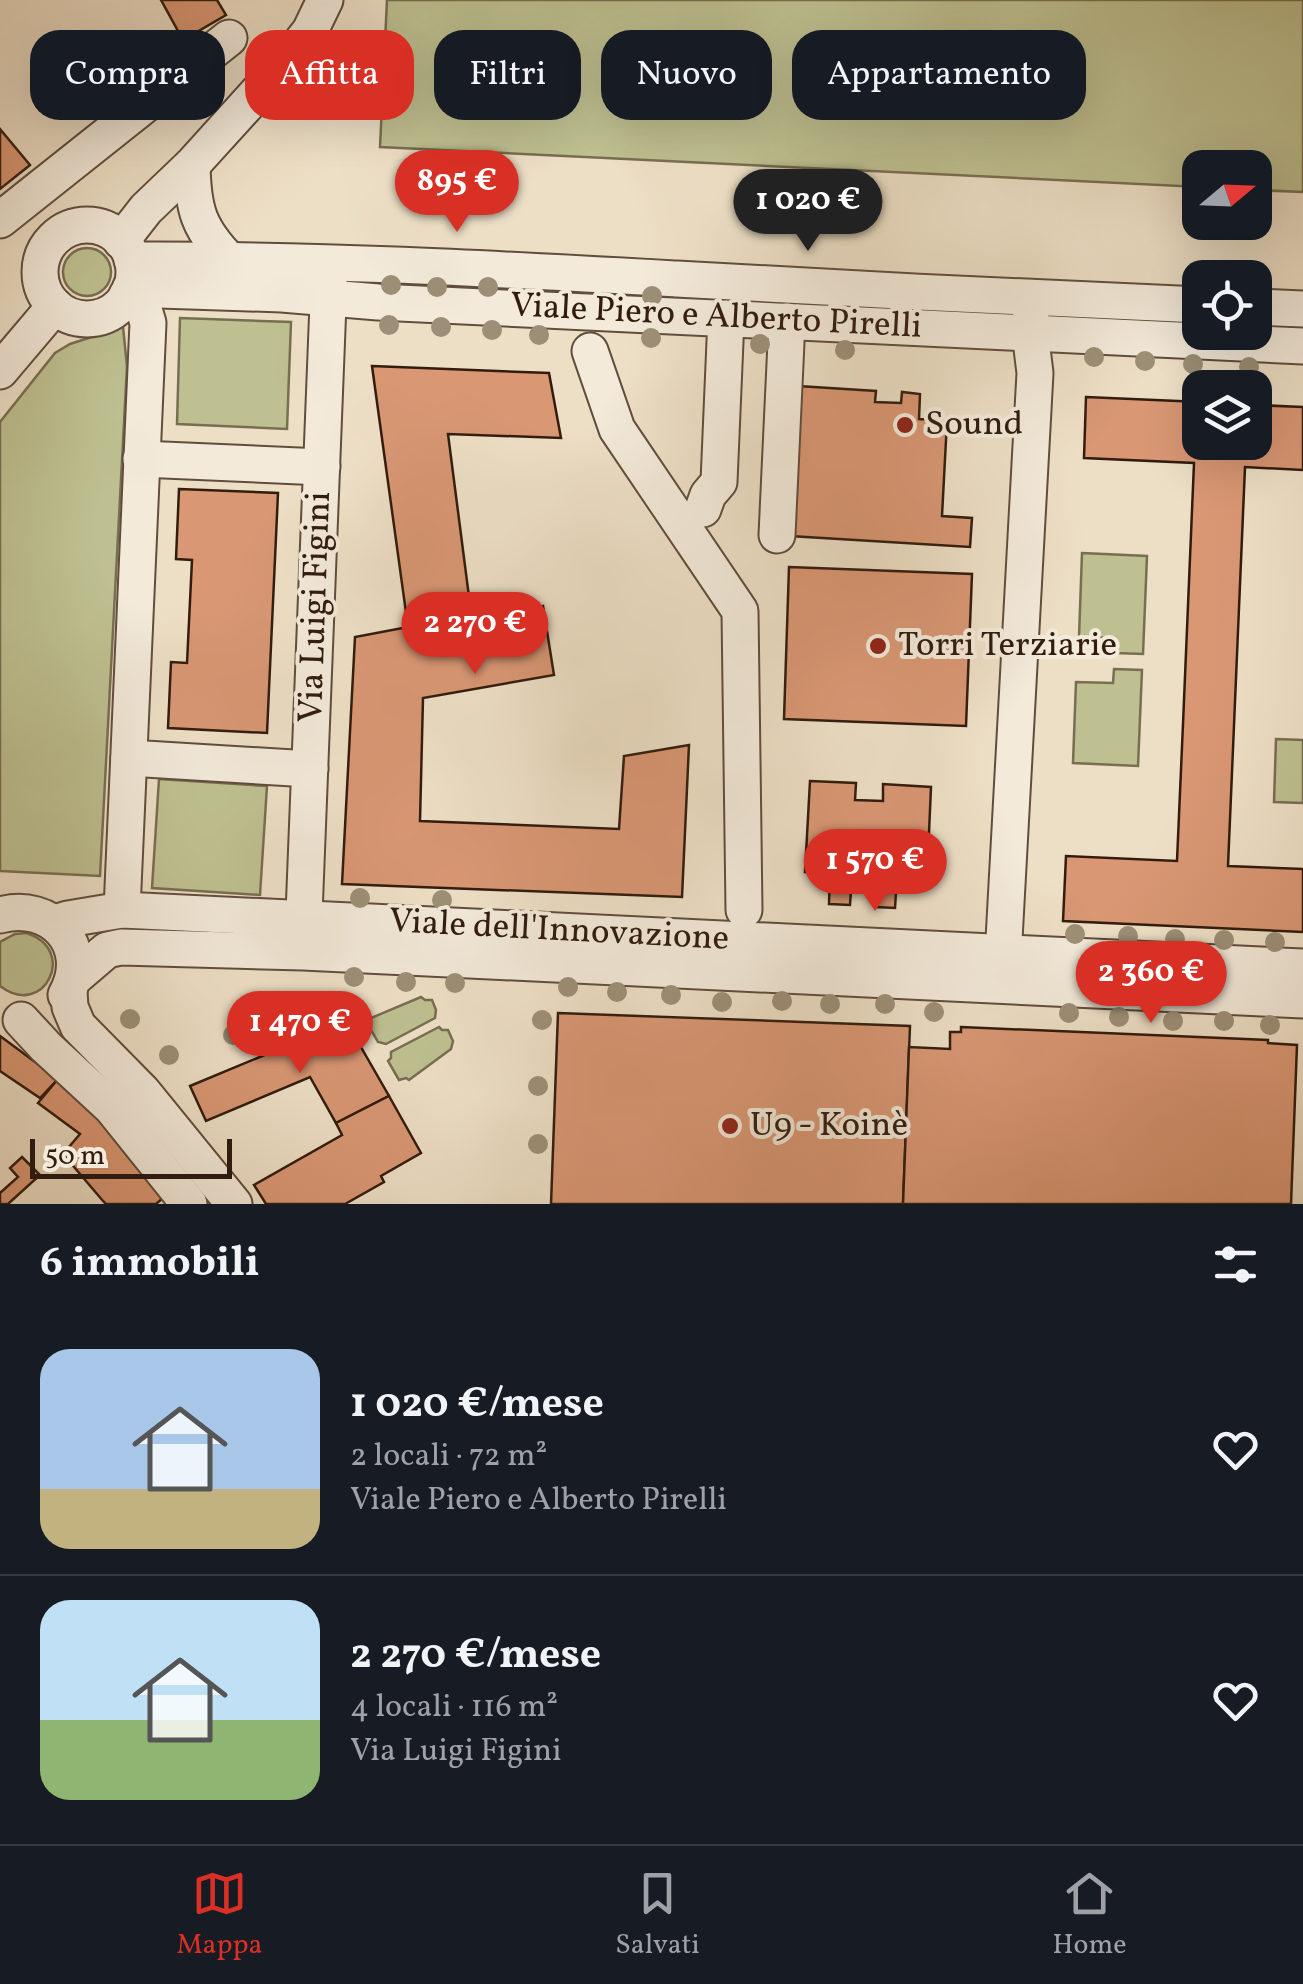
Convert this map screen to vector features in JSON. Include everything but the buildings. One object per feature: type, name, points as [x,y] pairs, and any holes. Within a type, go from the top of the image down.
[{"type":"street","points":[[122,910],[148,323],[127,272],[146,209],[192,165],[301,44],[325,0]]},
{"type":"street","points":[[0,220],[229,38]]},
{"type":"street","points":[[192,165],[202,228],[229,260]]},
{"type":"street","name":"Viale Piero e Alberto Pirelli","points":[[90,226],[112,233],[127,272],[112,311],[94,318],[76,318],[55,306],[43,288],[40,271],[44,254],[58,235],[90,226]]},
{"type":"street","name":"Viale Piero e Alberto Pirelli","points":[[127,272],[229,260],[582,274],[1031,315],[1303,346]]},
{"type":"street","name":"Via Luigi Figini","points":[[303,935],[330,262]]},
{"type":"street","name":"Viale Piero e Alberto Pirelli","points":[[127,272],[328,299],[788,321],[1031,315],[1182,306]]},
{"type":"street","points":[[0,372],[55,306]]},
{"type":"street","points":[[1272,308],[1303,309]]},
{"type":"street","points":[[1003,969],[1035,372],[1031,315]]},
{"type":"street","points":[[703,509],[718,482],[726,318]]},
{"type":"street","points":[[776,535],[788,321]]},
{"type":"street","points":[[590,351],[618,429],[740,611],[744,910]]},
{"type":"street","points":[[141,458],[322,467]]},
{"type":"street","points":[[129,758],[310,768]]},
{"type":"street","name":"Viale dell'Innovazione","points":[[55,924],[122,910],[303,935],[1003,969],[1303,1000]]},
{"type":"street","points":[[6,913],[38,914],[65,934],[75,962],[70,1007],[78,1026],[143,1092],[234,1204]]},
{"type":"street","name":"Viale dell'Innovazione","points":[[11,1018],[38,1017],[51,1011],[106,950],[303,935]]},
{"type":"street","name":"Viale dell'Innovazione","points":[[1003,969],[1303,967]]},
{"type":"street","points":[[11,1018],[112,1108],[189,1204]]},
{"type":"green space","points":[[387,0],[1303,0],[1303,192],[1272,191],[1272,150],[1182,150],[1182,186],[380,147],[381,120],[414,120],[414,30],[386,30]]},
{"type":"green space","points":[[87,248],[104,255],[111,272],[104,289],[87,296],[70,289],[63,272],[70,255]]},
{"type":"green space","points":[[180,318],[291,322],[287,429],[177,424]]},
{"type":"green space","points":[[123,327],[127,366],[100,876],[0,871],[0,422],[55,353],[70,344]]},
{"type":"green space","points":[[1082,553],[1147,556],[1143,654],[1115,653],[1115,638],[1079,637]]},
{"type":"green space","points":[[1114,669],[1142,670],[1138,766],[1073,763],[1076,682],[1113,683]]},
{"type":"green space","points":[[1276,739],[1303,740],[1303,803],[1274,802]]},
{"type":"green space","points":[[159,779],[267,786],[260,895],[152,888]]},
{"type":"green space","points":[[26,933],[42,941],[53,966],[42,988],[30,994],[16,994],[0,986],[0,942]]},
{"type":"green space","points":[[421,997],[432,1000],[435,1018],[386,1044],[378,1042],[368,1025],[371,1018]]},
{"type":"green space","points":[[439,1027],[448,1030],[453,1041],[451,1049],[409,1080],[399,1080],[388,1061],[391,1052]]},
{"type":"place","name":"Sound","points":[[905,425]]},
{"type":"place","name":"Torri Terziarie","points":[[878,646]]},
{"type":"place","name":"U9 - Koinè","points":[[730,1126]]}]
